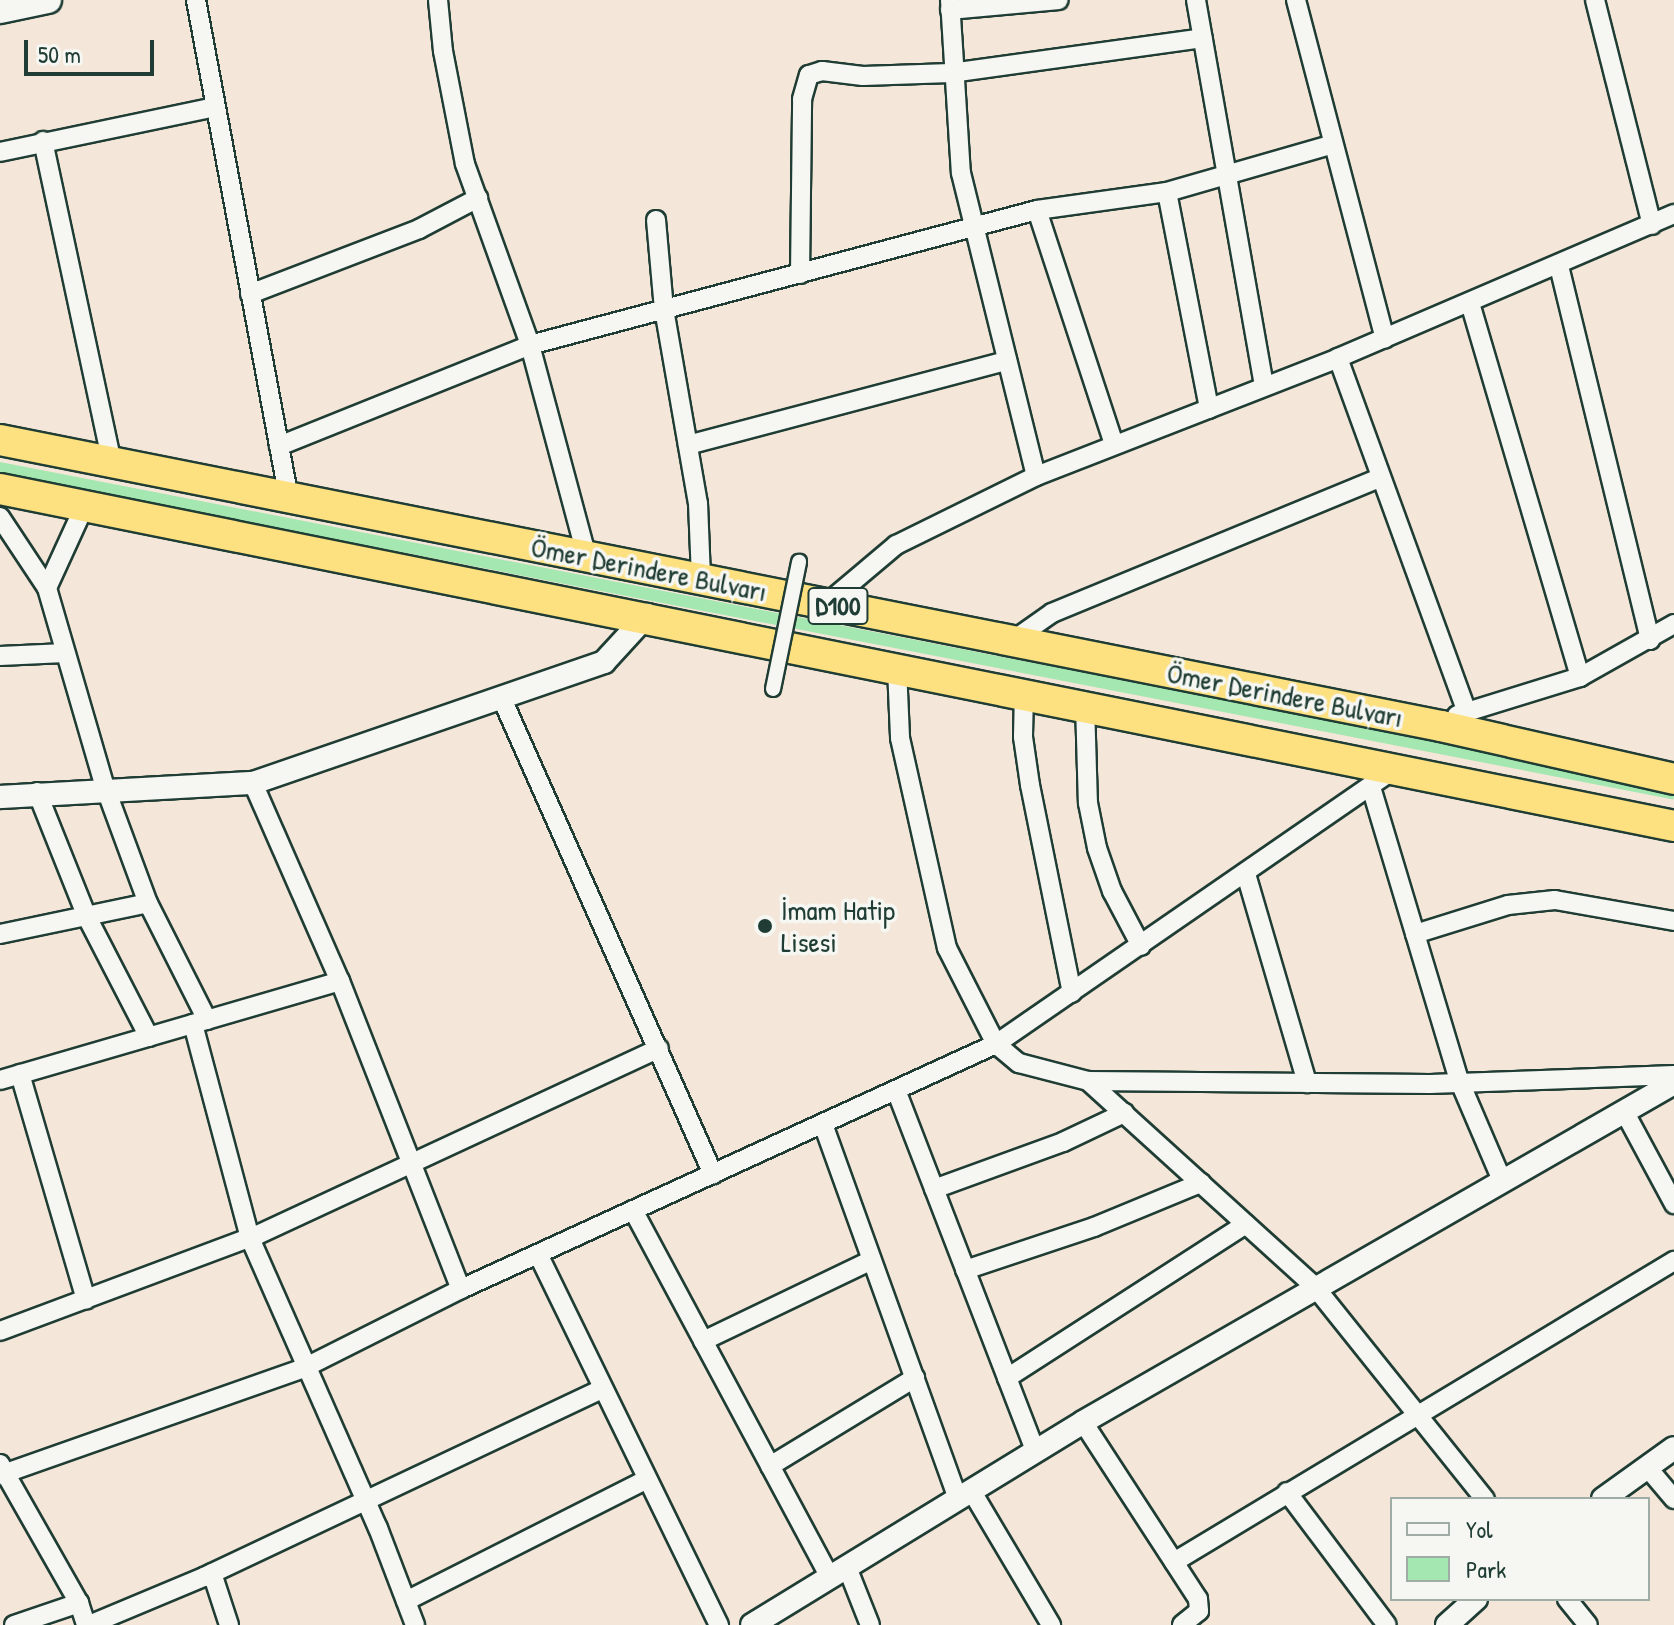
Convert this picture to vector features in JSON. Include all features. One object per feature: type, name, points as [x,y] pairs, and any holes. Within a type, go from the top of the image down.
[{"type":"highway","name":"Ömer Derindere Bulvarı","points":[[0,440],[1012,641],[1454,718],[1674,779]]},
{"type":"highway","name":"Ömer Derindere Bulvarı","points":[[0,489],[647,615],[1674,826]]},
{"type":"main road","points":[[0,10],[48,0]]},
{"type":"street","points":[[196,0],[289,499]]},
{"type":"street","points":[[438,0],[443,51],[465,164],[530,345],[587,557]]},
{"type":"street","points":[[1036,476],[961,173],[951,73],[950,5],[1059,0]]},
{"type":"street","points":[[1196,0],[1223,176],[1264,386]]},
{"type":"street","points":[[1296,0],[1385,339]]},
{"type":"street","points":[[1595,0],[1652,225]]},
{"type":"street","points":[[800,274],[802,99],[809,75],[822,71],[863,76],[951,73],[1203,38]]},
{"type":"street","points":[[0,152],[215,107]]},
{"type":"street","points":[[43,141],[112,462]]},
{"type":"street","points":[[279,446],[530,345],[1037,210],[1167,192],[1333,144]]},
{"type":"street","points":[[1167,192],[1209,409]]},
{"type":"street","points":[[250,294],[419,229],[478,198]]},
{"type":"street","points":[[1037,210],[1114,444]]},
{"type":"street","points":[[826,604],[896,545],[1036,476],[1385,339],[1674,214]]},
{"type":"street","points":[[656,220],[664,309],[698,503],[701,579]]},
{"type":"street","points":[[1559,266],[1650,640]]},
{"type":"street","points":[[1470,303],[1580,677]]},
{"type":"street","points":[[1338,358],[1380,478],[1454,718],[1580,677],[1674,624]]},
{"type":"street","points":[[688,445],[1007,361]]},
{"type":"street","points":[[1012,641],[1052,613],[1380,478]]},
{"type":"street","points":[[47,588],[85,505]]},
{"type":"street","points":[[0,517],[47,588],[105,787],[148,903],[200,1022],[250,1238],[365,1500],[415,1625]]},
{"type":"street","points":[[773,689],[799,562]]},
{"type":"street","points":[[0,797],[105,787],[253,783],[503,701],[604,662],[647,615]]},
{"type":"street","points":[[0,656],[65,653]]},
{"type":"street","points":[[897,668],[900,738],[947,948],[996,1044],[1019,1063],[1088,1081],[1307,1083],[1674,1075]]},
{"type":"street","points":[[1024,692],[1023,737],[1030,785],[1072,993]]},
{"type":"street","points":[[503,701],[713,1174]]},
{"type":"street","points":[[1085,704],[1091,826],[1112,891],[1141,946]]},
{"type":"street","points":[[603,1388],[212,1573],[87,1625],[79,1603],[2,1471],[306,1367],[461,1289],[996,1044],[1396,768]]},
{"type":"street","points":[[253,783],[340,981],[461,1289]]},
{"type":"street","points":[[1371,787],[1459,1080],[1501,1178]]},
{"type":"street","points":[[37,792],[87,917],[149,1037]]},
{"type":"street","points":[[1246,874],[1307,1083]]},
{"type":"street","points":[[1415,934],[1508,905],[1555,900],[1674,921]]},
{"type":"street","points":[[0,934],[148,903]]},
{"type":"street","points":[[0,1080],[340,981]]},
{"type":"street","points":[[0,1331],[250,1238],[659,1048]]},
{"type":"street","points":[[20,1074],[86,1300]]},
{"type":"street","points":[[1088,1081],[1315,1287],[1483,1497]]},
{"type":"street","points":[[752,1625],[1083,1422],[1501,1178],[1674,1083]]},
{"type":"street","points":[[896,1090],[1035,1451]]},
{"type":"street","points":[[1624,1111],[1674,1204]]},
{"type":"street","points":[[934,1189],[1063,1142],[1124,1113]]},
{"type":"street","points":[[823,1124],[915,1378],[965,1494],[1051,1625]]},
{"type":"street","points":[[965,1270],[1094,1227],[1201,1183]]},
{"type":"street","points":[[633,1210],[770,1466],[870,1625]]},
{"type":"street","points":[[1007,1378],[1246,1224]]},
{"type":"street","points":[[538,1254],[719,1625]]},
{"type":"street","points":[[703,1341],[872,1260]]},
{"type":"street","points":[[1174,1562],[1415,1413],[1674,1261]]},
{"type":"street","points":[[770,1466],[915,1378]]},
{"type":"street","points":[[1083,1422],[1198,1599],[1199,1611],[1182,1625]]},
{"type":"street","points":[[1606,1497],[1674,1448]]},
{"type":"street","points":[[1647,1467],[1674,1499]]},
{"type":"street","points":[[406,1601],[647,1479]]},
{"type":"street","points":[[1287,1492],[1387,1625]]},
{"type":"street","points":[[212,1573],[229,1625]]},
{"type":"street","points":[[1447,1625],[1474,1601]]},
{"type":"street","points":[[1569,1601],[1588,1625]]},
{"type":"street","points":[[14,1625],[79,1603]]},
{"type":"green space","points":[[0,462],[1674,787],[1673,799],[0,474]]},
{"type":"place","name":"İmam Hatip Lisesi","points":[[765,926]]}]
